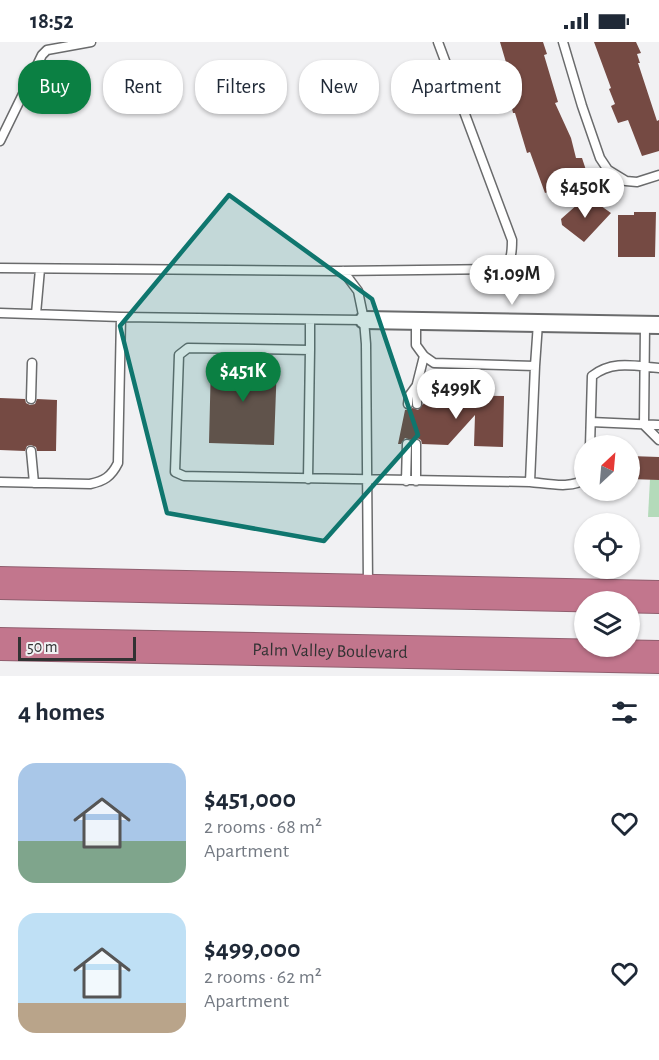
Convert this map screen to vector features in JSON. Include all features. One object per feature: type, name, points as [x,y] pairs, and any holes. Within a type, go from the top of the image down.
[{"type":"highway","points":[[0,583],[659,597]]},
{"type":"highway","name":"Palm Valley Boulevard","points":[[0,644],[659,657]]},
{"type":"street","points":[[364,321],[652,325]]},
{"type":"lane","points":[[0,141],[3,127],[38,60],[47,50],[91,42]]},
{"type":"lane","points":[[0,268],[343,271],[489,270],[506,266],[512,256],[512,240],[438,42]]},
{"type":"lane","points":[[563,42],[600,158],[608,170],[626,181],[637,182],[659,175]]},
{"type":"lane","points":[[36,314],[40,269]]},
{"type":"lane","points":[[343,271],[358,291],[366,344],[368,591]]},
{"type":"lane","points":[[0,313],[364,321]]},
{"type":"lane","points":[[0,482],[90,484],[102,482],[112,474],[117,463],[121,317]]},
{"type":"lane","points":[[308,479],[310,320]]},
{"type":"lane","points":[[416,321],[416,345],[424,356],[434,363],[535,366]]},
{"type":"lane","points":[[530,482],[538,323]]},
{"type":"lane","points":[[652,325],[644,367],[644,425],[659,440]]},
{"type":"lane","points":[[310,350],[188,348],[183,351],[179,355],[175,472],[184,476],[574,483]]},
{"type":"lane","points":[[412,404],[424,356]]},
{"type":"lane","points":[[31,399],[32,363]]},
{"type":"lane","points":[[590,435],[592,376],[614,365],[659,368]]},
{"type":"lane","points":[[591,422],[659,425]]},
{"type":"lane","points":[[405,481],[411,444],[416,481]]},
{"type":"lane","points":[[31,451],[33,483]]},
{"type":"highlighted area","points":[[229,195],[372,299],[418,435],[324,541],[167,513],[120,326]]},
{"type":"green space","points":[[650,479],[659,480],[659,517],[648,517]]},
{"type":"building","points":[[500,42],[543,42],[547,54],[544,55],[558,102],[555,103],[571,138],[576,158],[582,158],[588,176],[545,193],[530,152],[527,153],[515,114],[522,114],[522,60],[505,60]]},
{"type":"building","points":[[594,42],[636,42],[641,53],[637,54],[640,63],[638,63],[657,121],[659,120],[659,151],[642,156],[628,120],[618,123],[611,106],[615,104],[609,89],[611,88]]},
{"type":"building","points":[[587,196],[611,213],[584,242],[562,225],[561,219]]},
{"type":"building","points":[[634,212],[656,212],[655,257],[618,257],[618,215],[634,215]]},
{"type":"building","points":[[211,361],[277,363],[274,445],[209,443]]},
{"type":"building","points":[[431,395],[504,396],[503,447],[474,446],[475,415],[448,445],[422,444],[417,438],[411,440],[405,438],[401,444],[398,444],[405,410],[413,408],[418,410],[423,404],[431,405]]},
{"type":"building","points":[[0,398],[25,399],[30,405],[35,404],[37,399],[57,400],[56,451],[37,451],[36,447],[31,445],[27,446],[25,451],[0,450]]},
{"type":"building","points":[[640,456],[659,457],[659,480],[640,479]]}]
